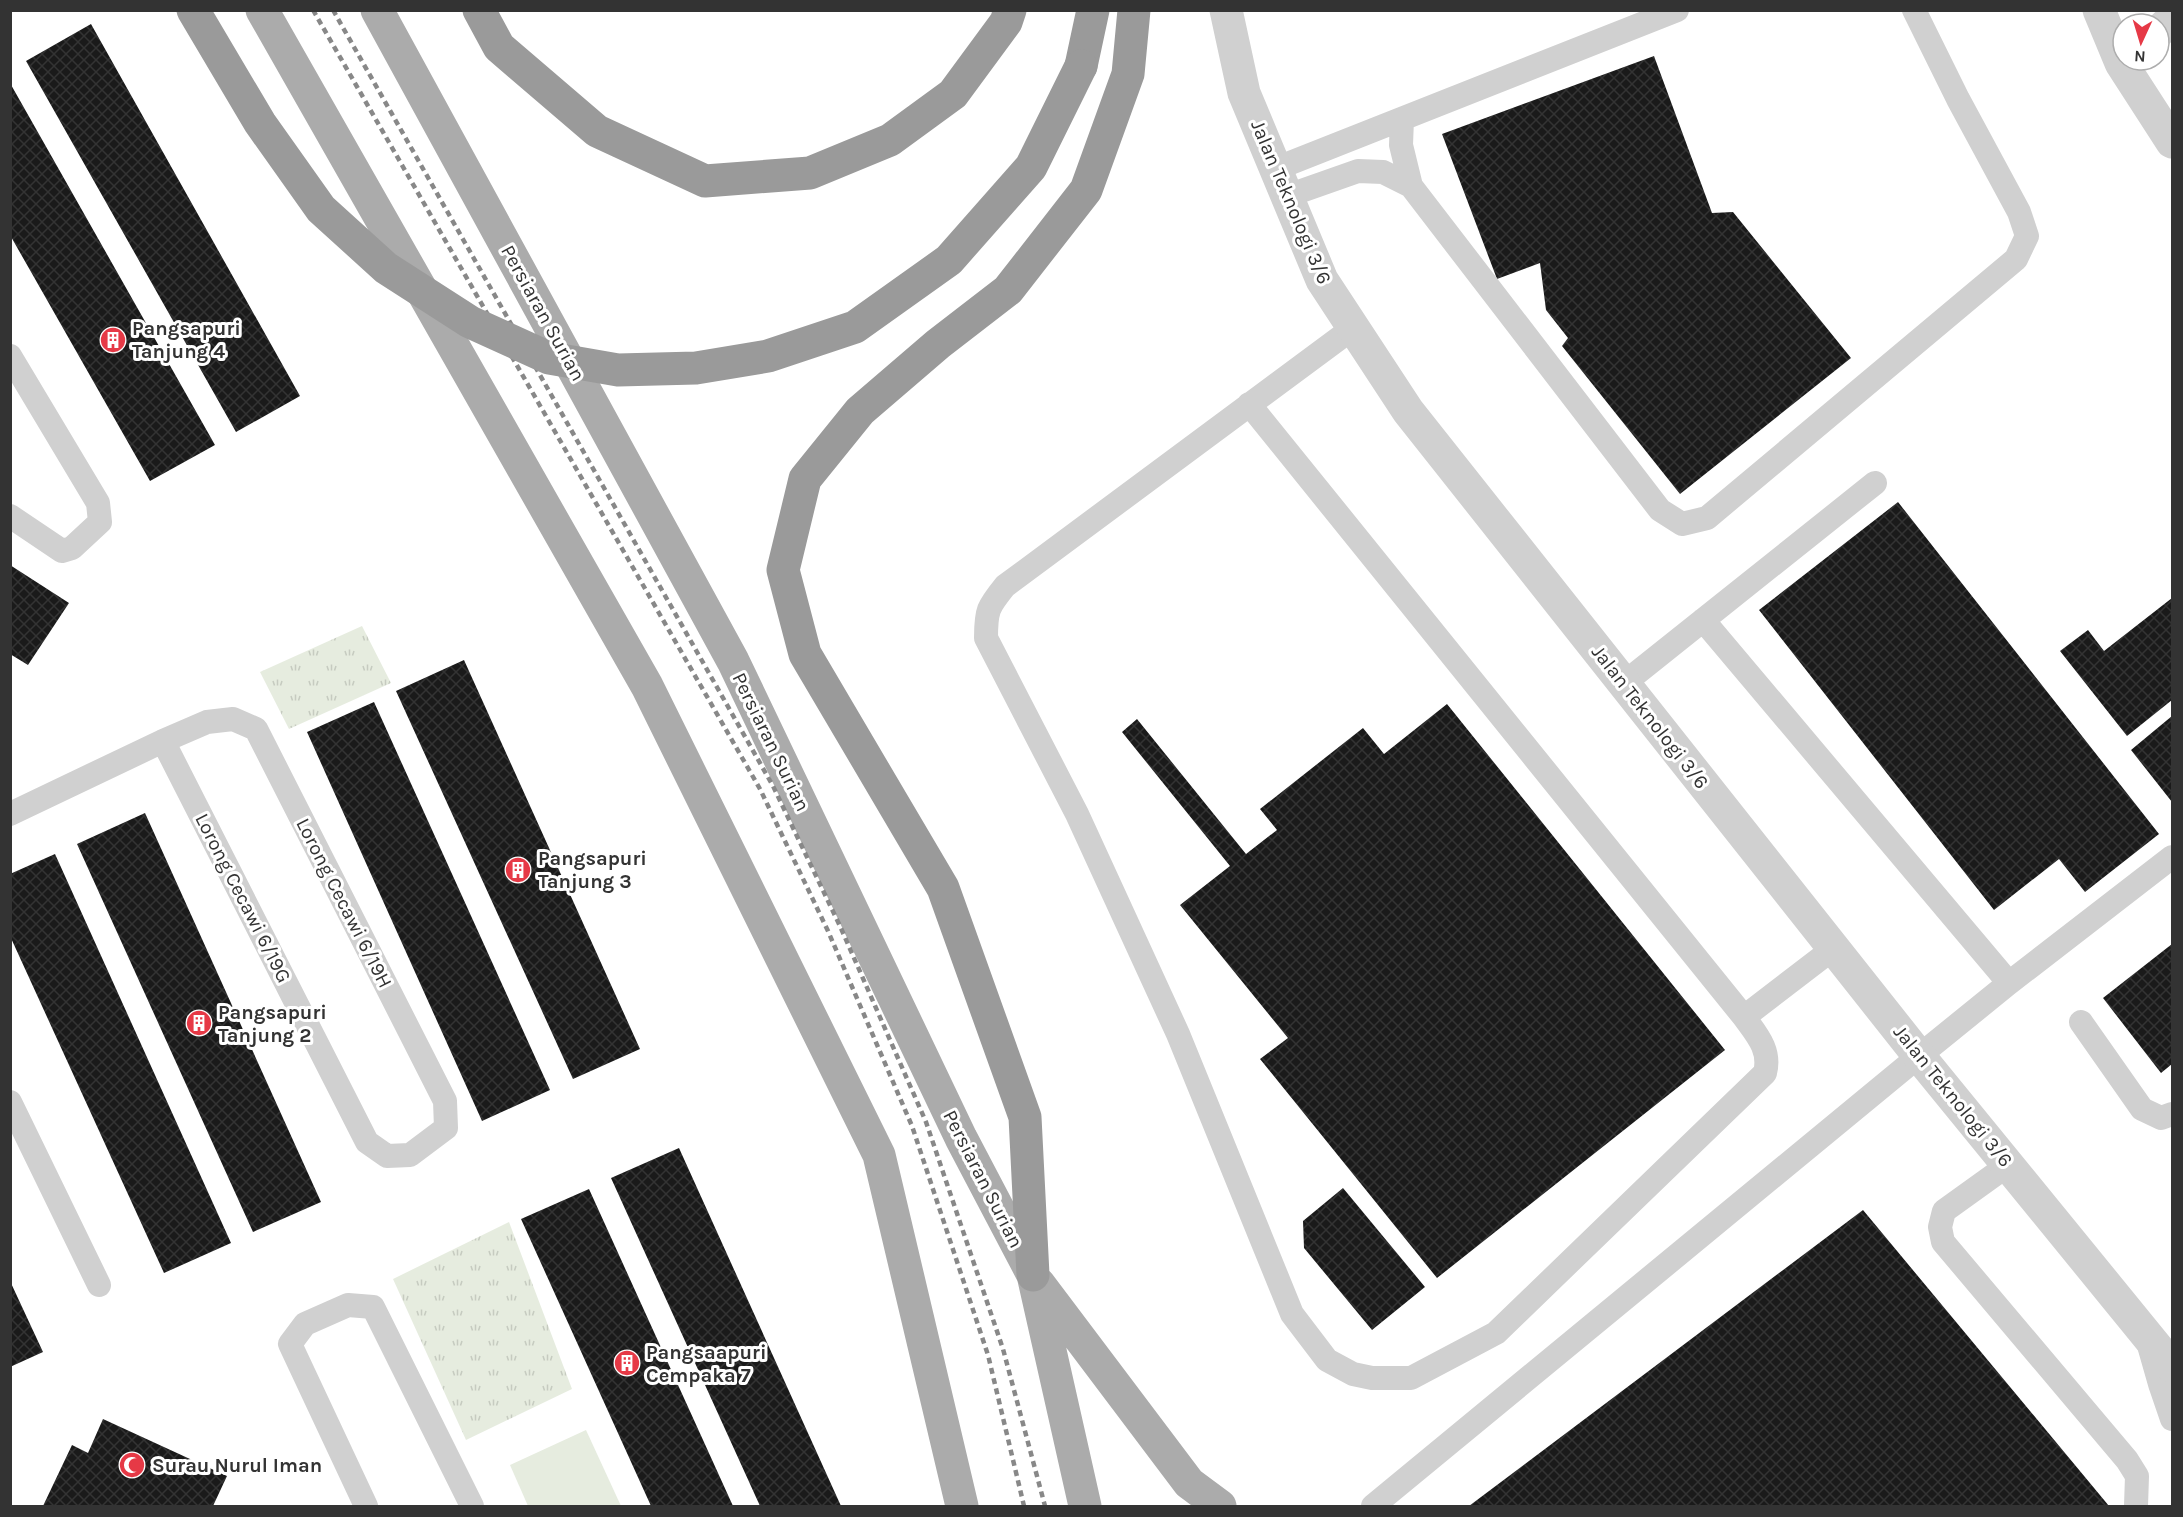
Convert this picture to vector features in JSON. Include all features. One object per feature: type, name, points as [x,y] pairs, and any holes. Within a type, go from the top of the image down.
[{"type":"highway","points":[[193,10],[260,123],[321,209],[386,268],[470,322],[549,358],[618,370],[696,368],[768,356],[855,327],[949,260],[1031,167],[1081,66],[1093,10]]},
{"type":"highway","points":[[479,10],[499,47],[597,132],[705,181],[810,173],[891,140],[952,94],[1006,22],[1010,10]]},
{"type":"highway","points":[[1033,1275],[1025,1117],[943,888],[805,654],[783,570],[805,479],[860,411],[938,344],[1008,291],[1086,190],[1128,74],[1134,10]]},
{"type":"main road","points":[[262,10],[646,686],[879,1155],[962,1506]]},
{"type":"main road","name":"Persiaran Surian","points":[[377,10],[391,25],[733,661],[961,1138],[1033,1275],[1085,1506]]},
{"type":"main road","points":[[1033,1275],[1189,1483],[1220,1506]]},
{"type":"street","name":"Jalan Teknologi 3/6","points":[[1226,10],[1244,93],[1322,280],[1408,411],[1919,1056],[2172,1366]]},
{"type":"street","points":[[2099,10],[2111,36]]},
{"type":"street","points":[[2129,72],[2172,142]]},
{"type":"lane","points":[[1281,182],[1402,119],[1677,10]]},
{"type":"lane","points":[[1402,119],[1401,145],[1411,186],[1660,510],[1682,524],[1707,518],[2016,259],[2027,236],[2019,212],[1958,99],[1914,10]]},
{"type":"lane","points":[[1281,182],[1358,171],[1383,172],[1411,186]]},
{"type":"lane","points":[[1249,405],[1744,1017],[1766,1048],[1768,1061],[1765,1072],[1496,1333],[1411,1378],[1372,1378],[1353,1374],[1328,1360],[1292,1314],[1178,1034],[1077,814],[986,638],[989,605],[1005,586],[1249,405],[1353,328]]},
{"type":"lane","points":[[10,356],[98,503],[100,522],[72,548],[62,551],[10,516]]},
{"type":"lane","points":[[1623,684],[1875,483]]},
{"type":"lane","points":[[1703,620],[2009,983]]},
{"type":"lane","name":"Lorong Cecawi 6/19H","points":[[163,741],[207,722],[233,719],[256,729],[445,1101],[446,1128],[410,1155]]},
{"type":"lane","points":[[10,814],[163,741]]},
{"type":"lane","name":"Lorong Cecawi 6/19G","points":[[163,741],[367,1142],[387,1156],[410,1155]]},
{"type":"lane","points":[[1372,1506],[1919,1056],[2172,857]]},
{"type":"lane","points":[[1744,1017],[1833,948]]},
{"type":"lane","points":[[2080,1022],[2142,1109],[2161,1118],[2172,1114]]},
{"type":"lane","points":[[10,1102],[99,1285]]},
{"type":"lane","points":[[2008,1165],[1944,1211],[1940,1227],[1943,1242],[2127,1460],[2137,1476],[2136,1506]]},
{"type":"lane","points":[[366,1506],[290,1344],[305,1324],[348,1305],[373,1307],[472,1506]]},
{"type":"lane","points":[[2146,1334],[2172,1419]]},
{"type":"green space","points":[[362,626],[391,683],[289,729],[260,672]]},
{"type":"green space","points":[[509,1222],[572,1389],[466,1440],[393,1279]]},
{"type":"green space","points":[[586,1430],[621,1506],[528,1506],[510,1465]]},
{"type":"building","points":[[91,24],[300,396],[236,432],[26,61]]},
{"type":"building","points":[[1654,56],[1712,213],[1733,212],[1851,358],[1680,494],[1562,346],[1568,338],[1546,310],[1540,263],[1497,279],[1442,134]]},
{"type":"building","name":"Pangsapuri Tanjung 4","points":[[10,83],[215,445],[150,481],[10,235]]},
{"type":"building","points":[[1898,502],[2159,834],[2085,892],[2059,859],[1994,910],[1759,610]]},
{"type":"building","points":[[10,565],[69,603],[28,665],[10,654]]},
{"type":"building","points":[[2172,598],[2172,700],[2127,736],[2060,651],[2088,630],[2104,651]]},
{"type":"building","name":"Pangsapuri Tanjung 3","points":[[464,660],[640,1049],[573,1079],[396,691]]},
{"type":"building","points":[[374,702],[550,1090],[482,1121],[307,732]]},
{"type":"building","points":[[1447,704],[1725,1050],[1437,1278],[1260,1059],[1288,1038],[1180,905],[1230,866],[1122,732],[1137,719],[1246,854],[1277,830],[1260,809],[1363,728],[1384,754]]},
{"type":"building","points":[[2172,716],[2172,802],[2131,750]]},
{"type":"building","name":"Pangsapuri Tanjung 2","points":[[145,813],[321,1202],[253,1232],[77,844]]},
{"type":"building","points":[[55,854],[231,1243],[164,1273],[10,936],[10,874]]},
{"type":"building","points":[[2172,944],[2172,1064],[2161,1073],[2103,998]]},
{"type":"building","points":[[679,1148],[841,1506],[760,1506],[611,1178]]},
{"type":"building","points":[[1343,1188],[1425,1287],[1372,1330],[1304,1248],[1303,1221]]},
{"type":"building","name":"Pangsaapuri Cempaka 7","points":[[589,1189],[733,1506],[651,1506],[521,1219]]},
{"type":"building","points":[[1863,1210],[2109,1506],[1469,1506]]},
{"type":"building","points":[[10,1281],[43,1352],[10,1367]]},
{"type":"building","name":"Surau Nurul Iman","points":[[103,1419],[227,1476],[213,1506],[43,1506],[72,1445],[88,1453]]},
{"type":"railway","points":[[313,10],[760,789],[828,931],[912,1126],[988,1355],[1024,1506]]},
{"type":"railway","points":[[333,10],[773,786],[840,926],[926,1122],[1003,1349],[1045,1506]]},
{"type":"place","name":"Pangsapuri Tanjung 4","points":[[113,340]]},
{"type":"place","name":"Pangsapuri Tanjung 3","points":[[518,870]]},
{"type":"place","name":"Pangsapuri Tanjung 2","points":[[199,1023]]},
{"type":"place","name":"Pangsaapuri Cempaka 7","points":[[627,1363]]},
{"type":"place","name":"Surau Nurul Iman","points":[[132,1465]]}]
